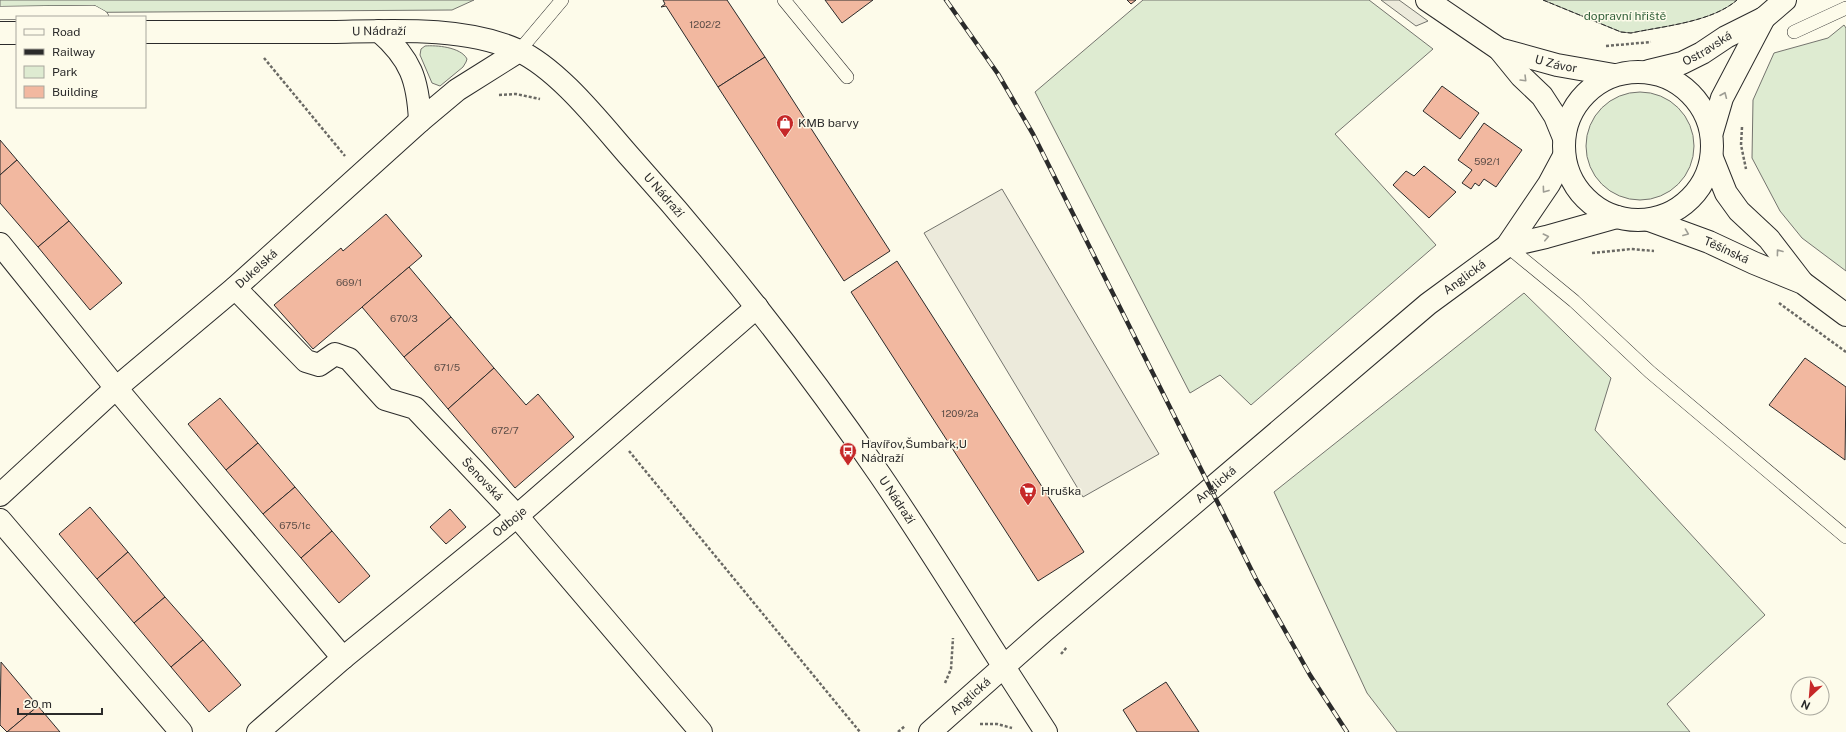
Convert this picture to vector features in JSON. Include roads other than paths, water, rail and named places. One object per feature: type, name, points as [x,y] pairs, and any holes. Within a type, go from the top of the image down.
[{"type":"street","name":"U Závor","points":[[1427,0],[1499,49],[1521,76],[1542,96],[1555,116],[1571,179],[1584,197],[1600,210],[1617,217]]},
{"type":"street","name":"Ostravská","points":[[1648,72],[1682,63],[1702,53],[1726,37],[1764,18],[1785,0]]},
{"type":"street","name":"Ostravská","points":[[1712,132],[1722,98],[1764,18]]},
{"type":"street","name":"U Nádraží","points":[[146,32],[379,32],[456,35],[489,41],[519,51],[547,70],[572,91],[658,188],[757,306],[880,475],[1046,732]]},
{"type":"street","points":[[379,32],[394,45],[406,60],[415,79],[420,121]]},
{"type":"street","points":[[0,33],[16,33]]},
{"type":"street","name":"U Závor","points":[[1499,49],[1557,65],[1614,75]]},
{"type":"street","name":"Dukelská","points":[[0,495],[116,388],[235,288],[420,121],[457,90],[519,51]]},
{"type":"street","points":[[1614,75],[1628,71],[1648,72],[1670,78],[1689,91],[1705,112],[1712,132],[1712,158],[1705,180],[1692,198],[1673,212],[1649,220],[1634,220],[1617,217]]},
{"type":"street","name":"Anglická","points":[[921,730],[1004,667],[1044,631],[1422,310],[1507,246],[1549,184],[1564,147],[1569,117],[1580,99],[1596,84],[1614,75]]},
{"type":"street","name":"Těšínská","points":[[1712,158],[1726,193],[1739,211],[1769,239],[1803,283]]},
{"type":"street","name":"Anglická","points":[[1507,246],[1573,231],[1617,217]]},
{"type":"street","name":"Těšínská","points":[[1649,220],[1709,242],[1754,263],[1803,283],[1846,315]]},
{"type":"street","points":[[0,244],[116,388],[343,658]]},
{"type":"street","name":"Šenovská","points":[[235,288],[306,361],[319,365],[335,354],[349,359],[385,399],[415,408],[516,516],[701,732]]},
{"type":"street","name":"Odboje","points":[[258,732],[343,658],[516,516],[757,306]]},
{"type":"street","points":[[0,520],[182,732]]},
{"type":"lane","points":[[519,51],[562,0]]},
{"type":"lane","points":[[784,0],[847,76]]},
{"type":"lane","points":[[1794,32],[1846,8]]},
{"type":"lane","points":[[0,13],[93,12],[100,16]]},
{"type":"lane","points":[[1507,246],[1574,301],[1650,372],[1846,537]]},
{"type":"railway","points":[[946,0],[998,74],[1033,134],[1256,579],[1310,675],[1347,732]]},
{"type":"place","name":"KMB barvy","points":[[785,138]]},
{"type":"place","name":"Havířov,Šumbark,U Nádraží","points":[[848,466]]},
{"type":"place","name":"Hruška","points":[[1028,506]]},
{"type":"park label","name":"dopravní hřiště","points":[[1625,16]]}]
